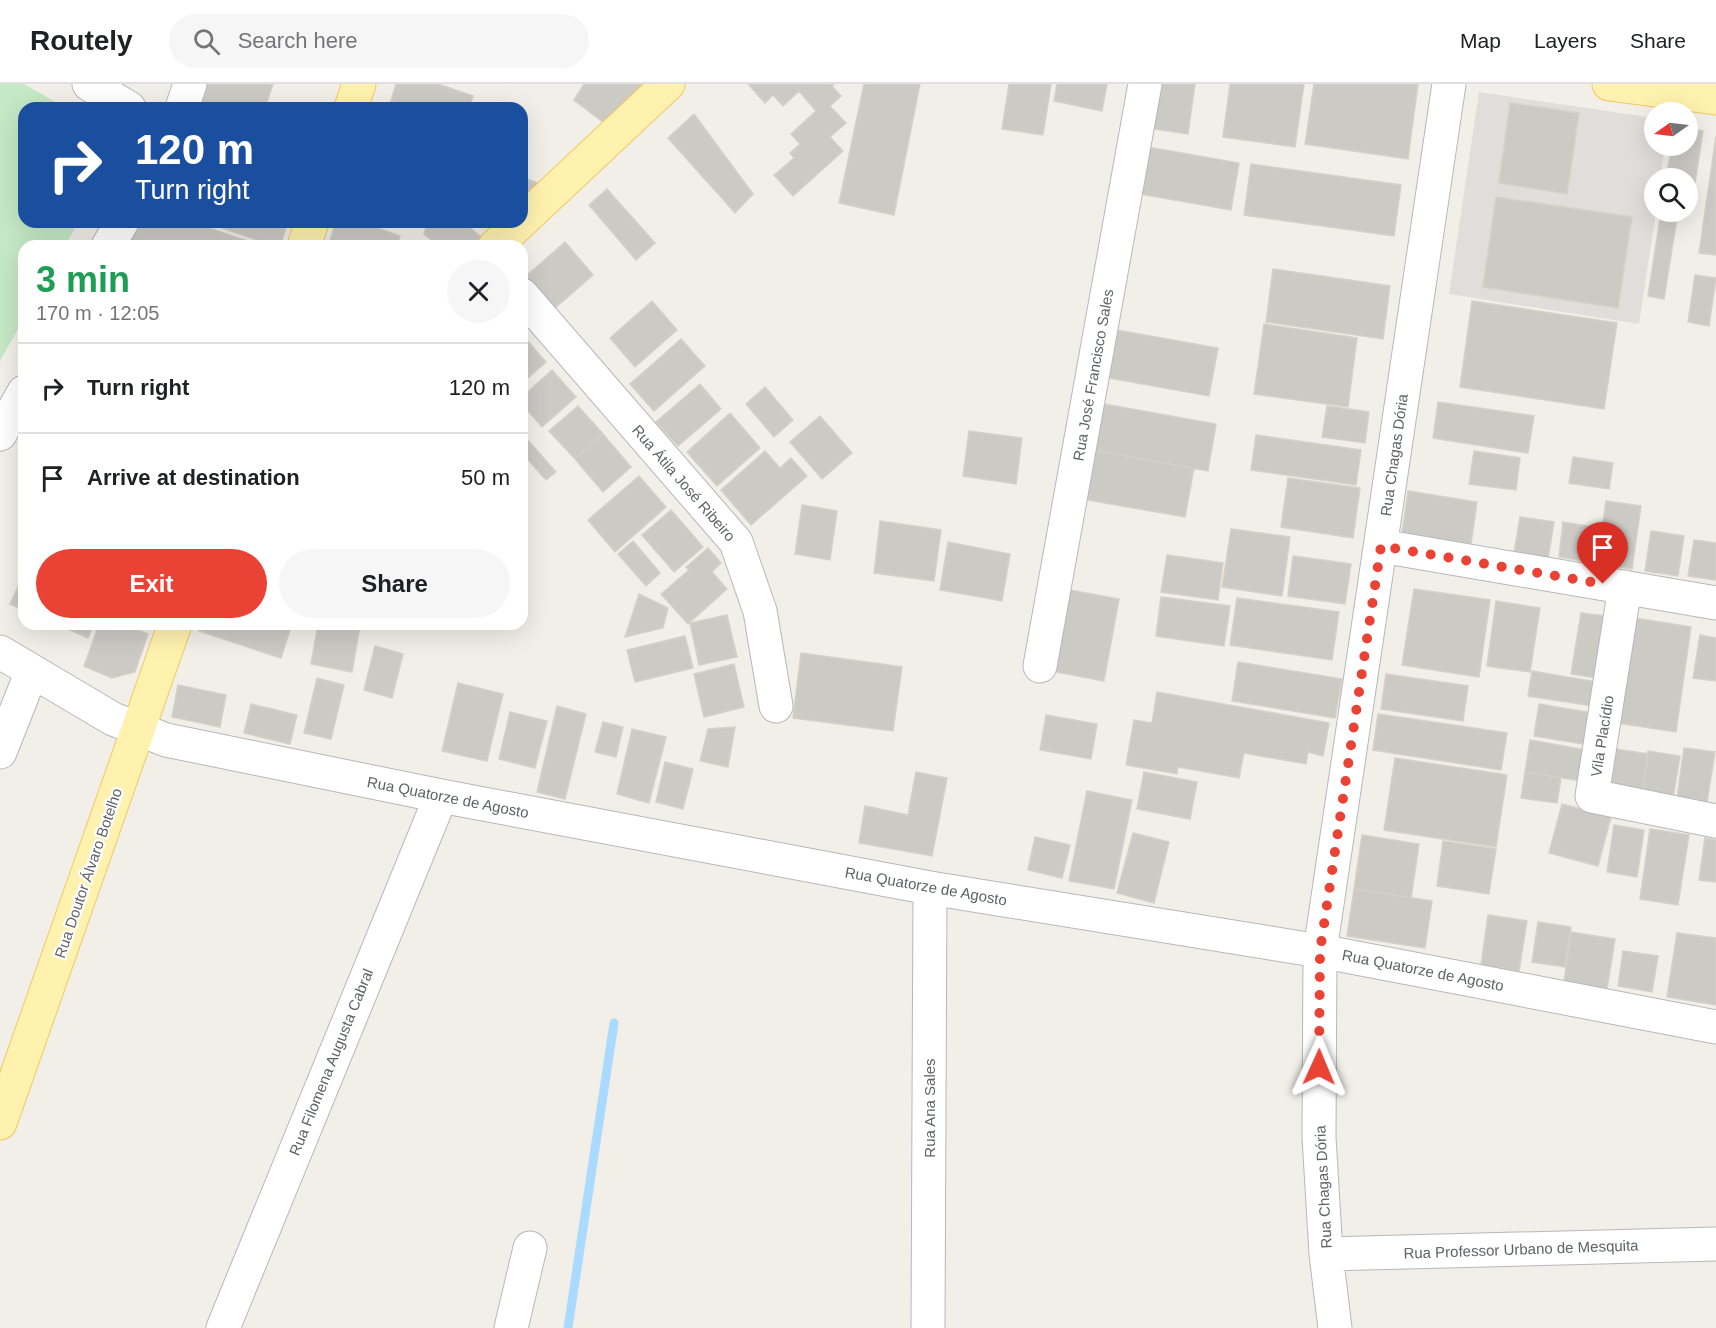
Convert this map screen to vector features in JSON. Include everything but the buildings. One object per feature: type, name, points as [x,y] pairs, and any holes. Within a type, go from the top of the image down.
[{"type":"main road","points":[[353,102],[359,84]]},
{"type":"main road","points":[[528,214],[668,84]]},
{"type":"main road","points":[[1609,84],[1716,98]]},
{"type":"main road","points":[[501,240],[514,228]]},
{"type":"main road","name":"Rua Doutor Álvaro Botelho","points":[[0,1123],[174,630]]},
{"type":"street","points":[[90,84],[119,102]]},
{"type":"street","points":[[184,102],[190,84]]},
{"type":"street","name":"Rua José Francisco Sales","points":[[1040,666],[1145,84]]},
{"type":"street","name":"Rua Chagas Dória","points":[[1335,1328],[1326,1254],[1319,1137],[1320,951],[1449,84]]},
{"type":"street","name":"Rua Átila José Ribeiro","points":[[528,302],[736,542],[760,611],[776,706]]},
{"type":"street","points":[[0,434],[18,402]]},
{"type":"street","points":[[1381,546],[1716,603]]},
{"type":"street","name":"Vila Placídio","points":[[1625,587],[1592,796],[1716,821]]},
{"type":"street","name":"Rua Quatorze de Agosto","points":[[0,652],[113,719],[166,740],[441,796],[930,888],[1320,951],[1716,1027]]},
{"type":"street","points":[[0,752],[32,671]]},
{"type":"street","name":"Rua Filomena Augusta Cabral","points":[[223,1328],[441,796]]},
{"type":"street","name":"Rua Ana Sales","points":[[928,1328],[930,888]]},
{"type":"street","name":"Rua Professor Urbano de Mesquita","points":[[1326,1254],[1716,1244]]},
{"type":"street","points":[[511,1328],[530,1248]]},
{"type":"shaded area","points":[[1479,92],[1644,117],[1644,156],[1663,156],[1662,168],[1644,168],[1644,222],[1654,222],[1639,324],[1449,294]]},
{"type":"green space","points":[[0,84],[24,84],[56,102],[18,102],[18,228],[75,228],[68,240],[18,240],[18,329],[0,361]]},
{"type":"waterway","points":[[568,1328],[614,1023]]},
{"type":"route","points":[[1319,1067],[1320,951],[1381,546],[1603,584]]}]
